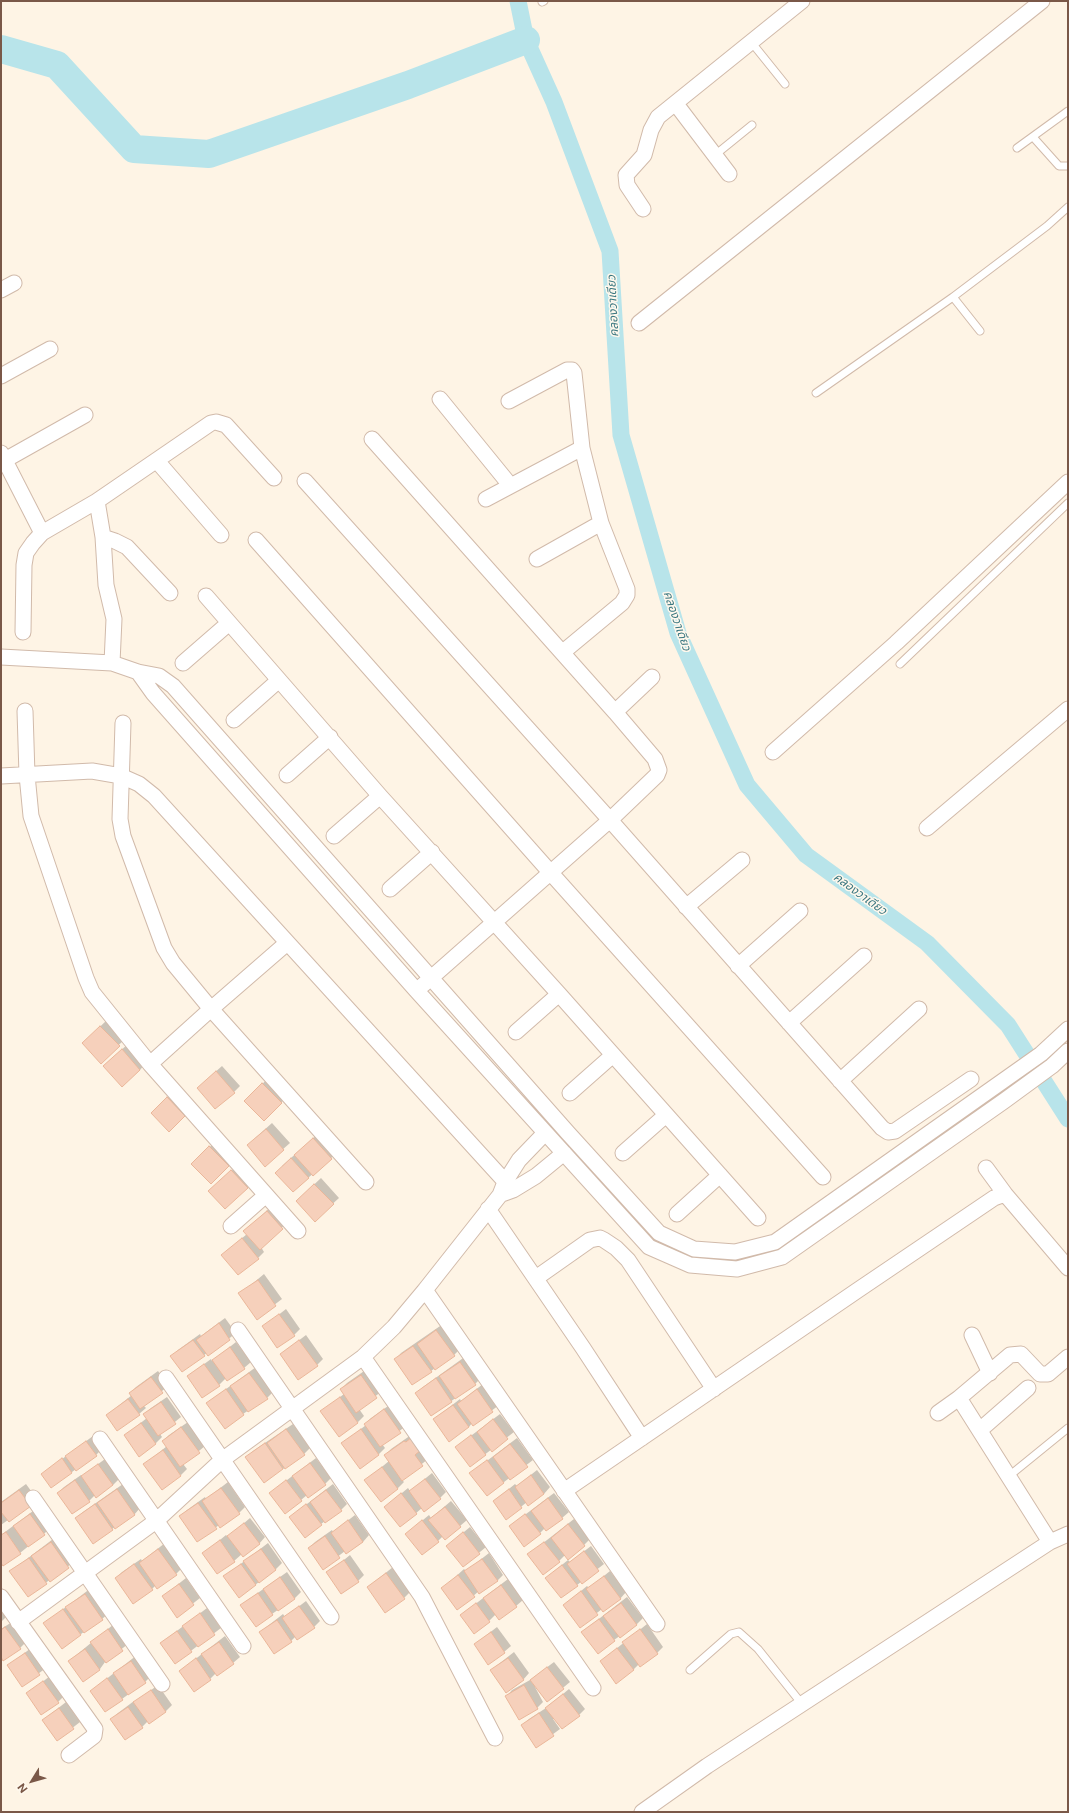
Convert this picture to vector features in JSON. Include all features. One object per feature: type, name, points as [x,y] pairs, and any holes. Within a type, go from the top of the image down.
[{"type":"street","points":[[643,209],[627,185],[626,175],[644,155],[651,130],[658,117],[752,43],[802,1]]},
{"type":"street","points":[[639,323],[1042,1]]},
{"type":"street","points":[[676,104],[729,174]]},
{"type":"street","points":[[1,376],[50,349]]},
{"type":"street","points":[[509,401],[567,370],[572,370],[575,378],[582,448],[601,523],[627,589],[627,594],[622,603],[563,652]]},
{"type":"street","points":[[440,399],[510,485]]},
{"type":"street","points":[[42,533],[3,456],[85,415]]},
{"type":"street","points":[[24,632],[24,565],[26,553],[42,533],[97,501],[211,423],[220,422],[226,425],[274,478]]},
{"type":"street","points":[[372,438],[615,712],[655,760],[659,770],[657,775],[610,820],[416,990]]},
{"type":"street","points":[[486,499],[582,448]]},
{"type":"street","points":[[157,461],[221,535]]},
{"type":"street","points":[[305,481],[610,820],[686,908],[882,1128],[888,1132],[895,1131],[971,1079]]},
{"type":"street","points":[[773,752],[896,643],[1068,482]]},
{"type":"street","points":[[97,501],[103,537],[106,585],[114,619],[112,663]]},
{"type":"street","points":[[537,559],[601,523]]},
{"type":"street","points":[[103,537],[127,547],[170,593]]},
{"type":"street","points":[[256,540],[823,1177]]},
{"type":"street","points":[[206,596],[380,796],[613,1054],[758,1218]]},
{"type":"street","points":[[183,663],[229,623]]},
{"type":"street","points":[[6,658],[112,663],[138,672],[159,676],[173,686],[568,1133],[659,1233],[694,1249],[735,1252],[775,1242],[876,1172],[1039,1055],[1068,1029]]},
{"type":"street","points":[[138,672],[153,693],[416,990],[649,1247],[690,1265],[737,1269],[782,1257],[1001,1103],[1049,1068],[1068,1051]]},
{"type":"street","points":[[615,712],[652,677]]},
{"type":"street","points":[[234,720],[279,680]]},
{"type":"street","points":[[926,828],[1068,709]]},
{"type":"street","points":[[25,711],[27,775],[31,816],[92,992],[150,1064],[298,1231]]},
{"type":"street","points":[[123,723],[120,819],[123,836],[164,948],[173,963],[211,1009],[366,1182]]},
{"type":"street","points":[[287,775],[330,737]]},
{"type":"street","points":[[1,776],[92,772],[121,776],[139,784],[154,796],[506,1189]]},
{"type":"street","points":[[334,836],[380,796]]},
{"type":"street","points":[[390,889],[432,852]]},
{"type":"street","points":[[686,908],[742,860]]},
{"type":"street","points":[[738,966],[800,911]]},
{"type":"street","points":[[150,1064],[287,943]]},
{"type":"street","points":[[789,1023],[864,956]]},
{"type":"street","points":[[516,1032],[559,994]]},
{"type":"street","points":[[840,1081],[919,1009]]},
{"type":"street","points":[[570,1093],[613,1054]]},
{"type":"street","points":[[1039,1055],[1049,1068]]},
{"type":"street","points":[[991,1089],[1001,1103]]},
{"type":"street","points":[[623,1153],[666,1114]]},
{"type":"street","points":[[18,1622],[156,1521],[222,1460],[363,1357],[394,1328],[488,1209],[506,1189],[519,1160],[555,1143],[568,1133]]},
{"type":"street","points":[[506,1189],[536,1176],[555,1143]]},
{"type":"street","points":[[986,1168],[1004,1194],[1068,1268]]},
{"type":"street","points":[[876,1172],[885,1186]]},
{"type":"street","points":[[677,1214],[720,1176]]},
{"type":"street","points":[[564,1491],[994,1198],[1004,1194]]},
{"type":"street","points":[[231,1226],[266,1195]]},
{"type":"street","points":[[488,1209],[536,1278],[642,1438]]},
{"type":"street","points":[[536,1278],[590,1240],[600,1238],[604,1240],[616,1248],[628,1260],[714,1389]]},
{"type":"street","points":[[425,1290],[657,1624]]},
{"type":"street","points":[[238,1330],[422,1597],[495,1738]]},
{"type":"street","points":[[972,1335],[990,1373]]},
{"type":"street","points":[[938,1413],[959,1398],[1010,1355],[1016,1353],[1021,1354],[1040,1374],[1048,1374],[1068,1357]]},
{"type":"street","points":[[363,1357],[593,1688]]},
{"type":"street","points":[[166,1378],[331,1617]]},
{"type":"street","points":[[980,1430],[1028,1388]]},
{"type":"street","points":[[959,1398],[1050,1542]]},
{"type":"street","points":[[100,1439],[243,1646]]},
{"type":"street","points":[[33,1498],[162,1684]]},
{"type":"street","points":[[642,1812],[707,1766],[1050,1542],[1068,1534]]},
{"type":"street","points":[[1,1597],[95,1729],[94,1736],[69,1755]]},
{"type":"lane","points":[[752,43],[785,84]]},
{"type":"lane","points":[[1017,148],[1068,112]]},
{"type":"lane","points":[[715,155],[752,124]]},
{"type":"lane","points":[[1033,137],[1059,166],[1068,166]]},
{"type":"lane","points":[[816,393],[953,297],[1027,242],[1067,209]]},
{"type":"lane","points":[[953,297],[980,331]]},
{"type":"lane","points":[[900,664],[1068,503]]},
{"type":"lane","points":[[1009,1476],[1068,1428]]},
{"type":"lane","points":[[690,1670],[731,1634],[739,1632],[758,1649],[802,1704]]},
{"type":"building","points":[[100,1026],[120,1046],[101,1064],[82,1043]]},
{"type":"building","points":[[122,1049],[140,1070],[122,1087],[103,1066]]},
{"type":"building","points":[[216,1071],[235,1093],[215,1109],[197,1088]]},
{"type":"building","points":[[262,1083],[282,1103],[264,1121],[244,1101]]},
{"type":"building","points":[[167,1097],[185,1116],[169,1132],[151,1113]]},
{"type":"building","points":[[266,1129],[284,1150],[265,1167],[247,1145]]},
{"type":"building","points":[[313,1138],[332,1159],[313,1176],[294,1155]]},
{"type":"building","points":[[209,1146],[229,1166],[211,1184],[191,1164]]},
{"type":"building","points":[[291,1158],[309,1178],[293,1192],[275,1173]]},
{"type":"building","points":[[231,1170],[248,1188],[225,1209],[208,1191]]},
{"type":"building","points":[[314,1184],[334,1204],[315,1222],[296,1201]]},
{"type":"building","points":[[267,1211],[283,1229],[260,1250],[243,1231]]},
{"type":"building","points":[[242,1238],[259,1259],[238,1275],[221,1255]]},
{"type":"building","points":[[258,1280],[276,1306],[257,1320],[238,1293]]},
{"type":"building","points":[[279,1314],[295,1336],[277,1348],[262,1326]]},
{"type":"building","points":[[219,1323],[230,1340],[208,1356],[196,1340]]},
{"type":"building","points":[[436,1330],[455,1356],[435,1370],[417,1344]]},
{"type":"building","points":[[193,1340],[205,1356],[182,1372],[170,1356]]},
{"type":"building","points":[[299,1340],[318,1366],[298,1380],[280,1354]]},
{"type":"building","points":[[413,1346],[432,1372],[412,1385],[394,1359]]},
{"type":"building","points":[[230,1347],[245,1369],[227,1381],[212,1360]]},
{"type":"building","points":[[460,1362],[476,1385],[455,1399],[439,1376]]},
{"type":"building","points":[[204,1364],[220,1386],[202,1398],[187,1376]]},
{"type":"building","points":[[249,1373],[268,1399],[248,1412],[230,1386]]},
{"type":"building","points":[[361,1375],[377,1398],[356,1413],[340,1389]]},
{"type":"building","points":[[151,1377],[163,1393],[140,1409],[129,1393]]},
{"type":"building","points":[[436,1378],[452,1402],[431,1416],[415,1393]]},
{"type":"building","points":[[226,1389],[244,1415],[225,1429],[206,1403]]},
{"type":"building","points":[[477,1389],[493,1412],[473,1426],[457,1404]]},
{"type":"building","points":[[340,1397],[358,1423],[339,1437],[320,1411]]},
{"type":"building","points":[[128,1399],[140,1415],[117,1431],[106,1415]]},
{"type":"building","points":[[161,1402],[176,1424],[158,1436],[143,1414]]},
{"type":"building","points":[[453,1405],[469,1427],[449,1442],[433,1419]]},
{"type":"building","points":[[384,1409],[401,1433],[380,1447],[364,1424]]},
{"type":"building","points":[[493,1419],[508,1439],[492,1452],[477,1432]]},
{"type":"building","points":[[141,1423],[156,1444],[139,1457],[124,1435]]},
{"type":"building","points":[[181,1427],[200,1453],[180,1467],[162,1441]]},
{"type":"building","points":[[286,1429],[305,1455],[285,1469],[267,1443]]},
{"type":"building","points":[[361,1429],[379,1455],[360,1469],[341,1443]]},
{"type":"building","points":[[471,1435],[486,1455],[470,1467],[455,1447]]},
{"type":"building","points":[[412,1437],[421,1450],[415,1455],[423,1466],[402,1481],[384,1455]]},
{"type":"building","points":[[86,1441],[97,1456],[76,1471],[65,1456]]},
{"type":"building","points":[[265,1443],[283,1469],[264,1483],[245,1457]]},
{"type":"building","points":[[510,1444],[528,1467],[510,1480],[493,1457]]},
{"type":"building","points":[[163,1450],[181,1476],[162,1490],[143,1464]]},
{"type":"building","points":[[62,1458],[72,1473],[51,1488],[41,1474]]},
{"type":"building","points":[[487,1460],[504,1483],[487,1496],[469,1473]]},
{"type":"building","points":[[310,1463],[326,1485],[308,1498],[292,1476]]},
{"type":"building","points":[[98,1464],[113,1485],[96,1498],[81,1476]]},
{"type":"building","points":[[382,1467],[398,1489],[381,1502],[364,1480]]},
{"type":"building","points":[[531,1475],[544,1494],[528,1506],[515,1487]]},
{"type":"building","points":[[425,1479],[441,1499],[424,1512],[409,1491]]},
{"type":"building","points":[[75,1480],[90,1502],[72,1514],[57,1493]]},
{"type":"building","points":[[286,1480],[302,1501],[285,1514],[269,1493]]},
{"type":"building","points":[[221,1488],[240,1514],[220,1528],[202,1501]]},
{"type":"building","points":[[117,1489],[135,1515],[115,1529],[97,1503]]},
{"type":"building","points":[[509,1489],[522,1508],[506,1520],[493,1501]]},
{"type":"building","points":[[19,1490],[31,1506],[9,1522],[1,1512],[1,1503]]},
{"type":"building","points":[[326,1490],[342,1511],[325,1523],[310,1502]]},
{"type":"building","points":[[401,1493],[417,1514],[400,1527],[384,1507]]},
{"type":"building","points":[[548,1498],[563,1519],[546,1531],[531,1511]]},
{"type":"building","points":[[198,1503],[217,1529],[197,1542],[179,1516]]},
{"type":"building","points":[[95,1504],[113,1530],[93,1544],[75,1518]]},
{"type":"building","points":[[306,1504],[322,1525],[305,1538],[289,1517]]},
{"type":"building","points":[[445,1507],[461,1527],[445,1540],[428,1520]]},
{"type":"building","points":[[30,1514],[45,1535],[28,1547],[13,1526]]},
{"type":"building","points":[[525,1514],[541,1534],[524,1547],[509,1526]]},
{"type":"building","points":[[348,1520],[363,1542],[346,1554],[331,1533]]},
{"type":"building","points":[[422,1520],[439,1542],[422,1555],[405,1534]]},
{"type":"building","points":[[244,1523],[260,1544],[243,1557],[227,1536]]},
{"type":"building","points":[[568,1524],[585,1546],[568,1560],[551,1538]]},
{"type":"building","points":[[6,1532],[21,1554],[3,1566],[1,1563],[1,1535]]},
{"type":"building","points":[[463,1532],[480,1554],[463,1567],[446,1546]]},
{"type":"building","points":[[325,1536],[340,1558],[323,1570],[308,1548]]},
{"type":"building","points":[[220,1540],[235,1562],[217,1574],[202,1553]]},
{"type":"building","points":[[51,1542],[69,1568],[50,1582],[31,1556]]},
{"type":"building","points":[[544,1542],[560,1562],[543,1575],[527,1554]]},
{"type":"building","points":[[158,1549],[177,1575],[157,1589],[139,1563]]},
{"type":"building","points":[[261,1549],[276,1570],[259,1583],[243,1561]]},
{"type":"building","points":[[584,1551],[599,1571],[582,1584],[567,1564]]},
{"type":"building","points":[[29,1558],[47,1584],[28,1597],[9,1571]]},
{"type":"building","points":[[482,1559],[498,1581],[479,1594],[464,1571]]},
{"type":"building","points":[[344,1560],[359,1582],[341,1594],[326,1572]]},
{"type":"building","points":[[134,1564],[153,1590],[133,1604],[115,1578]]},
{"type":"building","points":[[241,1564],[256,1585],[239,1598],[223,1576]]},
{"type":"building","points":[[562,1565],[578,1586],[561,1598],[545,1578]]},
{"type":"building","points":[[386,1573],[405,1599],[385,1613],[367,1587]]},
{"type":"building","points":[[458,1575],[475,1597],[457,1610],[441,1588]]},
{"type":"building","points":[[604,1576],[621,1599],[603,1612],[586,1589]]},
{"type":"building","points":[[280,1577],[295,1599],[278,1611],[263,1589]]},
{"type":"building","points":[[179,1584],[194,1605],[177,1618],[162,1596]]},
{"type":"building","points":[[501,1585],[517,1607],[499,1620],[483,1598]]},
{"type":"building","points":[[581,1591],[598,1615],[580,1628],[563,1605]]},
{"type":"building","points":[[258,1593],[273,1615],[256,1627],[240,1605]]},
{"type":"building","points":[[85,1594],[103,1620],[84,1633],[65,1607]]},
{"type":"building","points":[[476,1603],[490,1622],[474,1634],[460,1615]]},
{"type":"building","points":[[621,1603],[637,1625],[620,1638],[603,1616]]},
{"type":"building","points":[[299,1606],[315,1628],[297,1640],[282,1618]]},
{"type":"building","points":[[63,1609],[81,1635],[62,1649],[43,1623]]},
{"type":"building","points":[[200,1613],[215,1635],[198,1647],[182,1626]]},
{"type":"building","points":[[599,1619],[615,1641],[598,1654],[581,1632]]},
{"type":"building","points":[[277,1620],[292,1642],[274,1654],[259,1632]]},
{"type":"building","points":[[5,1627],[21,1649],[3,1661],[1,1657],[1,1630]]},
{"type":"building","points":[[108,1629],[123,1651],[106,1663],[90,1642]]},
{"type":"building","points":[[640,1629],[658,1654],[640,1667],[622,1642]]},
{"type":"building","points":[[177,1631],[192,1652],[175,1664],[160,1643]]},
{"type":"building","points":[[491,1632],[505,1653],[488,1665],[474,1644]]},
{"type":"building","points":[[219,1642],[234,1664],[217,1676],[201,1654]]},
{"type":"building","points":[[617,1648],[634,1670],[616,1684],[600,1661]]},
{"type":"building","points":[[85,1649],[100,1670],[83,1682],[68,1661]]},
{"type":"building","points":[[25,1653],[40,1675],[22,1687],[7,1665]]},
{"type":"building","points":[[196,1658],[211,1680],[194,1692],[179,1671]]},
{"type":"building","points":[[508,1658],[524,1680],[506,1693],[490,1670]]},
{"type":"building","points":[[131,1661],[146,1683],[128,1695],[113,1673]]},
{"type":"building","points":[[547,1667],[564,1689],[547,1702],[530,1680]]},
{"type":"building","points":[[107,1678],[123,1700],[105,1712],[90,1691]]},
{"type":"building","points":[[43,1681],[59,1703],[41,1715],[26,1693]]},
{"type":"building","points":[[524,1685],[538,1709],[519,1720],[505,1696]]},
{"type":"building","points":[[151,1690],[166,1712],[149,1724],[133,1702]]},
{"type":"building","points":[[563,1694],[580,1716],[562,1729],[545,1708]]},
{"type":"building","points":[[128,1707],[143,1728],[125,1740],[110,1719]]},
{"type":"building","points":[[59,1708],[74,1729],[57,1741],[42,1720]]},
{"type":"building","points":[[539,1713],[554,1736],[536,1748],[521,1725]]},
{"type":"waterway","name":"คลองวาเดียว","points":[[518,1],[526,40],[554,102],[610,251],[621,435],[678,633],[747,785],[806,855],[927,943],[1008,1025],[1068,1119]]},
{"type":"waterway","points":[[1,49],[57,65],[134,149],[209,154],[408,85],[526,40]]}]
